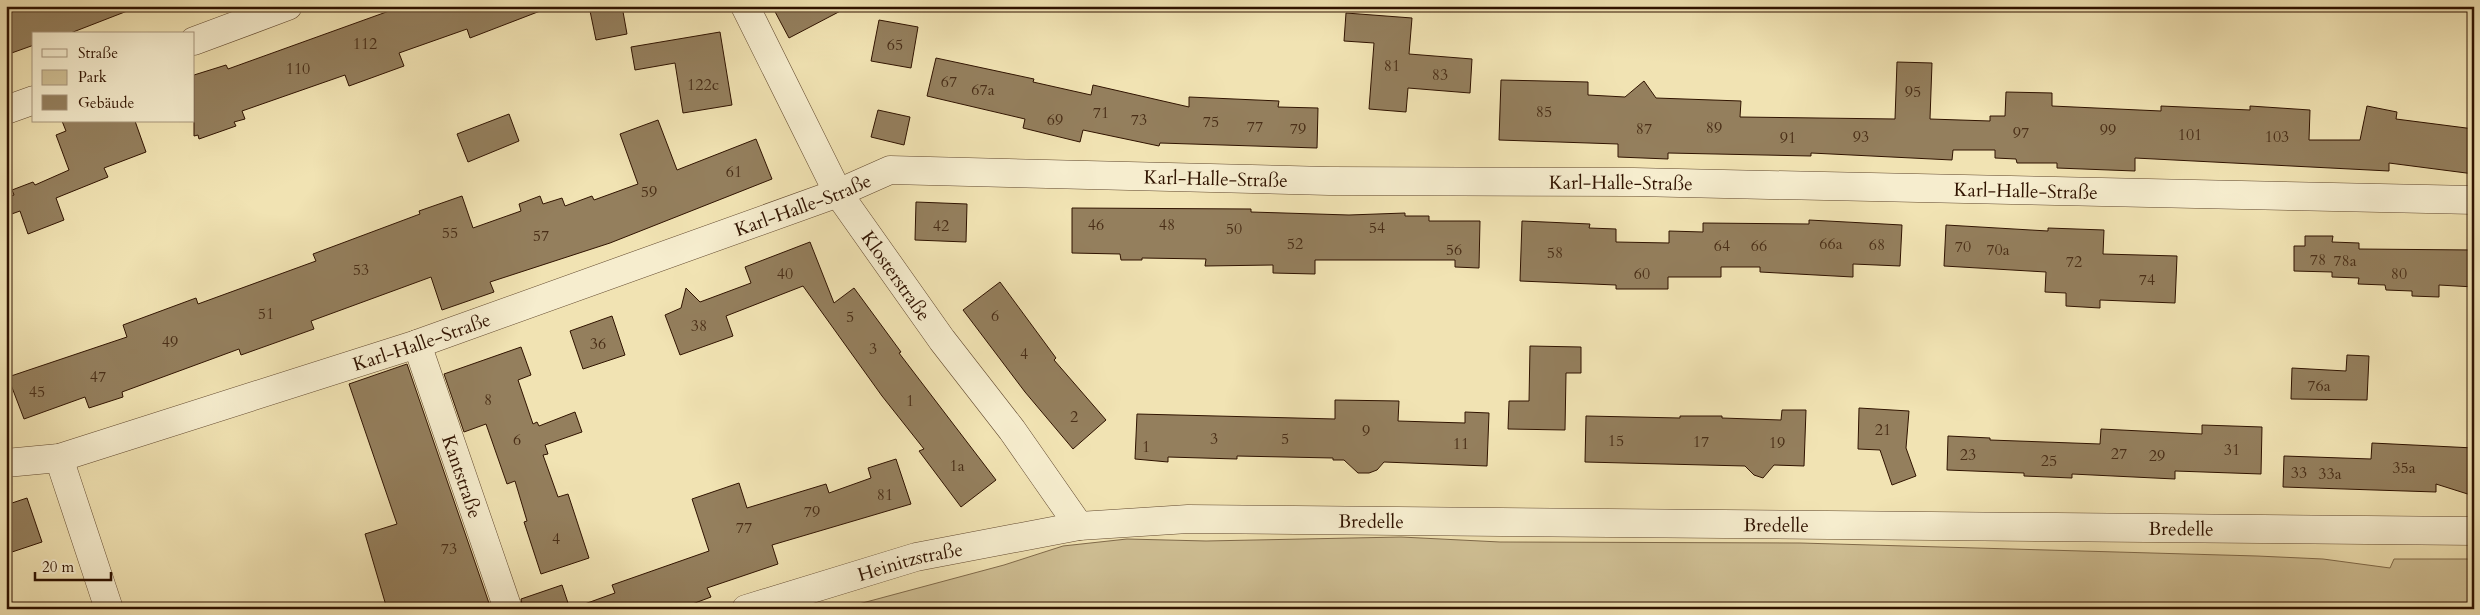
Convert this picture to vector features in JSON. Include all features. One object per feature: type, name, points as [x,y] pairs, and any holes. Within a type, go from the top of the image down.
[{"type":"street","points":[[195,41],[255,12],[288,6]]},
{"type":"street","name":"Klosterstraße","points":[[746,6],[838,193],[942,340],[1012,430],[1079,526]]},
{"type":"street","points":[[6,110],[32,101]]},
{"type":"street","name":"Karl-Halle-Straße","points":[[6,463],[59,458],[417,344],[838,193],[890,170],[1329,181],[1634,182],[2474,200]]},
{"type":"street","name":"Kantstraße","points":[[417,344],[508,609]]},
{"type":"street","points":[[59,458],[109,609]]},
{"type":"street","name":"Bredelle","points":[[1079,526],[1188,519],[1257,519],[2474,531]]},
{"type":"street","name":"Heinitzstraße","points":[[746,609],[916,557],[1079,526]]},
{"type":"green space","points":[[1401,537],[1500,542],[1800,543],[2257,556],[2323,559],[2390,568],[2394,559],[2474,559],[2474,609],[840,609],[1004,565],[1063,546],[1127,539],[1206,541]]},
{"type":"building","points":[[6,6],[135,6],[135,8],[73,32],[32,32],[32,46],[6,55]]},
{"type":"building","points":[[403,6],[548,6],[548,8],[470,38],[467,29],[399,53],[404,66],[349,86],[345,75],[242,111],[245,119],[234,122],[236,126],[199,139],[198,135],[194,136],[195,75],[226,65],[228,69]]},
{"type":"building","points":[[589,6],[622,6],[627,34],[596,40]]},
{"type":"building","points":[[772,6],[850,6],[789,38]]},
{"type":"building","points":[[1346,13],[1412,18],[1409,54],[1472,59],[1470,93],[1408,88],[1406,112],[1369,109],[1374,43],[1344,41]]},
{"type":"building","points":[[879,20],[918,27],[911,68],[871,61]]},
{"type":"building","points":[[720,32],[732,105],[683,113],[675,63],[635,70],[631,47]]},
{"type":"building","points":[[936,58],[1034,79],[1033,82],[1091,95],[1093,85],[1189,107],[1189,97],[1279,101],[1278,107],[1318,108],[1317,148],[1160,143],[1159,146],[1083,130],[1080,142],[1023,128],[1025,119],[927,96]]},
{"type":"building","points":[[1897,62],[1932,63],[1930,119],[1990,121],[1990,116],[2005,116],[2006,92],[2052,93],[2052,106],[2161,111],[2161,106],[2250,110],[2250,106],[2310,110],[2309,140],[2360,140],[2367,106],[2397,112],[2396,119],[2474,129],[2474,174],[2389,163],[2389,171],[2135,158],[2135,171],[2057,168],[2057,163],[2017,163],[2016,159],[1995,158],[1995,150],[1953,150],[1952,160],[1811,153],[1811,156],[1668,153],[1668,159],[1618,157],[1618,144],[1499,140],[1501,80],[1588,82],[1588,95],[1625,97],[1644,81],[1656,98],[1741,101],[1740,117],[1895,119]]},
{"type":"building","points":[[878,110],[910,117],[904,145],[871,137]]},
{"type":"building","points":[[509,114],[519,141],[468,162],[457,134]]},
{"type":"building","points":[[658,120],[677,170],[756,139],[772,179],[610,243],[490,282],[494,292],[442,310],[431,277],[311,321],[314,329],[241,355],[239,349],[122,392],[123,397],[89,408],[85,397],[24,419],[8,377],[127,337],[123,325],[196,298],[198,304],[316,261],[313,254],[420,214],[419,211],[462,196],[473,228],[521,211],[519,204],[540,196],[543,204],[562,198],[565,206],[592,196],[594,200],[638,184],[620,134]]},
{"type":"building","points":[[62,122],[135,122],[146,152],[104,168],[108,177],[56,198],[64,220],[28,234],[20,211],[6,216],[6,198],[14,195],[12,190],[33,182],[35,185],[69,170],[56,135],[66,131]]},
{"type":"building","points":[[916,202],[967,204],[966,242],[915,240]]},
{"type":"building","points":[[1072,208],[1251,209],[1251,212],[1349,215],[1405,213],[1405,216],[1429,216],[1429,221],[1480,221],[1479,268],[1455,267],[1455,260],[1315,260],[1315,274],[1273,273],[1273,265],[1205,266],[1206,259],[1142,258],[1142,260],[1121,260],[1120,254],[1072,253]]},
{"type":"building","points":[[1809,220],[1902,225],[1900,266],[1853,264],[1853,277],[1760,272],[1760,267],[1721,267],[1721,277],[1668,277],[1668,289],[1616,289],[1616,285],[1520,281],[1522,221],[1590,224],[1589,228],[1616,229],[1616,242],[1669,243],[1669,231],[1703,232],[1703,223],[1809,224]]},
{"type":"building","points":[[1946,225],[2048,231],[2048,228],[2104,230],[2103,254],[2177,256],[2175,303],[2100,300],[2100,308],[2066,306],[2066,293],[2045,292],[2046,272],[1944,266]]},
{"type":"building","points":[[2305,236],[2333,236],[2332,242],[2359,243],[2359,249],[2474,250],[2474,287],[2439,285],[2439,297],[2412,296],[2412,291],[2386,290],[2385,285],[2358,284],[2359,278],[2332,277],[2332,272],[2294,271],[2294,246],[2305,246]]},
{"type":"building","points":[[810,242],[834,303],[854,288],[901,352],[899,353],[996,480],[961,507],[919,451],[924,449],[882,396],[803,286],[726,316],[733,336],[680,355],[665,315],[681,308],[686,288],[700,302],[751,283],[745,267]]},
{"type":"building","points":[[1000,282],[1056,358],[1054,360],[1106,420],[1073,449],[1025,392],[963,310]]},
{"type":"building","points":[[612,316],[625,355],[583,369],[570,331]]},
{"type":"building","points":[[1530,346],[1581,347],[1581,373],[1566,373],[1565,430],[1508,429],[1509,401],[1529,401]]},
{"type":"building","points":[[521,347],[531,375],[518,380],[533,424],[537,422],[539,426],[575,412],[582,432],[545,445],[548,454],[543,455],[558,497],[568,494],[589,558],[541,574],[524,522],[527,521],[515,481],[507,484],[486,424],[464,432],[444,374]]},
{"type":"building","points":[[2347,355],[2369,356],[2367,400],[2291,399],[2292,368],[2346,371]]},
{"type":"building","points":[[407,364],[491,609],[387,609],[365,534],[397,524],[349,384]]},
{"type":"building","points":[[1335,400],[1399,401],[1398,421],[1465,423],[1465,412],[1489,413],[1487,466],[1384,462],[1377,470],[1369,473],[1358,473],[1344,460],[1333,460],[1333,458],[1237,456],[1237,459],[1168,457],[1168,462],[1135,459],[1137,414],[1335,419]]},
{"type":"building","points":[[1859,408],[1909,411],[1906,448],[1916,476],[1892,485],[1880,450],[1858,449]]},
{"type":"building","points":[[1782,410],[1806,410],[1804,466],[1774,465],[1763,478],[1754,475],[1745,466],[1585,462],[1586,416],[1680,418],[1680,416],[1722,416],[1722,418],[1781,420]]},
{"type":"building","points":[[2202,425],[2262,427],[2261,474],[2175,471],[2175,479],[2072,474],[2072,478],[2024,476],[2024,473],[1947,470],[1948,436],[1990,438],[1990,440],[2100,444],[2101,429],[2202,434]]},
{"type":"building","points":[[2372,443],[2474,448],[2474,496],[2436,484],[2436,492],[2283,487],[2284,456],[2371,459]]},
{"type":"building","points":[[896,459],[911,504],[772,545],[778,564],[707,588],[711,597],[679,609],[580,609],[579,606],[615,593],[612,585],[709,551],[692,499],[739,483],[747,508],[826,484],[829,493],[871,478],[868,468]]},
{"type":"building","points":[[27,498],[42,542],[6,554],[6,505]]},
{"type":"building","points":[[562,585],[570,609],[523,609],[521,599]]}]
